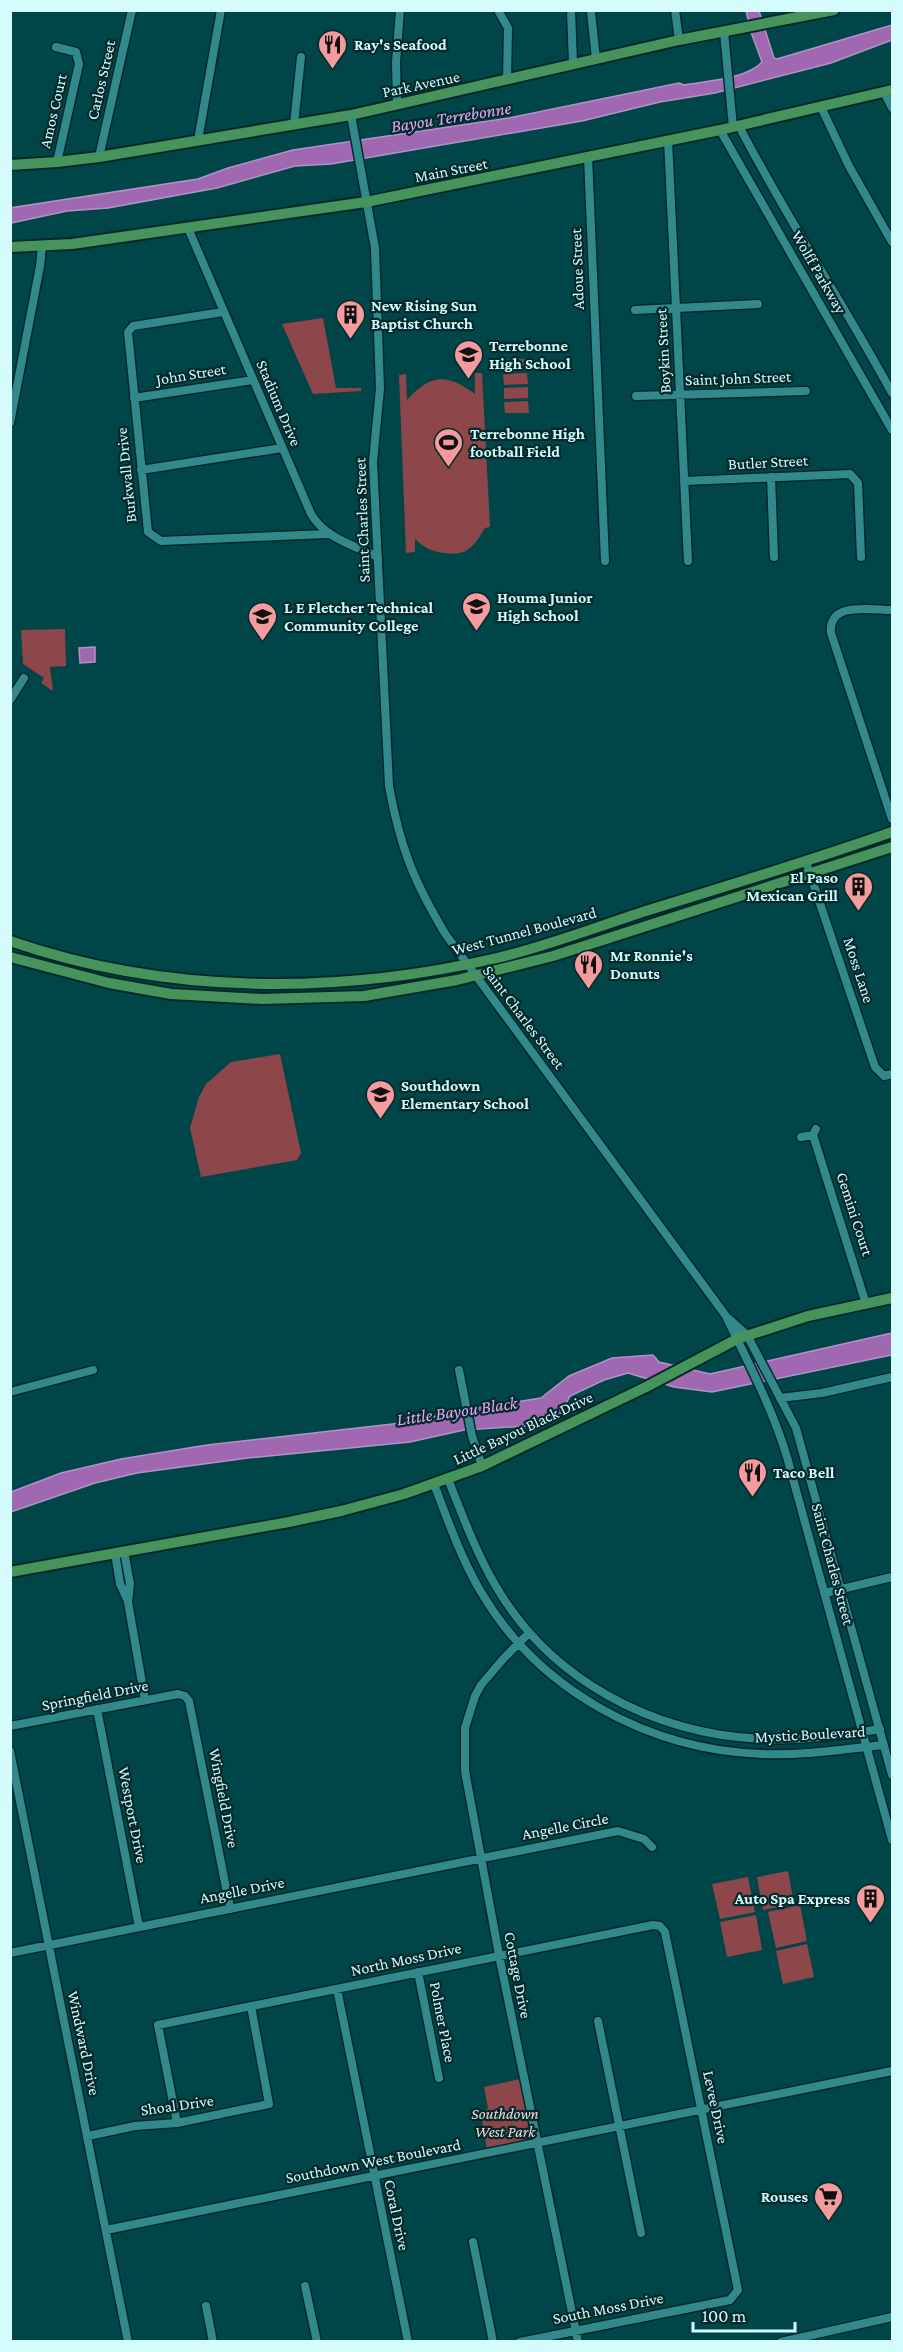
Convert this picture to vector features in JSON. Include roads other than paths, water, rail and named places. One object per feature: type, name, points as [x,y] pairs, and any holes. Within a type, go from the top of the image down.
[{"type":"main road","name":"Park Avenue","points":[[10,165],[99,157],[351,115],[679,40],[834,10]]},
{"type":"main road","name":"Main Street","points":[[10,247],[42,246],[188,228],[366,202],[720,130],[888,91]]},
{"type":"main road","name":"West Tunnel Boulevard","points":[[10,941],[96,964],[158,976],[250,984],[360,981],[511,954],[806,862],[892,832]]},
{"type":"main road","name":"West Tunnel Boulevard","points":[[10,957],[109,982],[171,994],[219,998],[313,999],[362,996],[474,976],[553,956],[892,847]]},
{"type":"main road","name":"Little Bayou Black Drive","points":[[10,1572],[341,1511],[395,1497],[482,1466],[646,1387],[742,1337],[808,1316],[892,1298]]},
{"type":"street","name":"Carlos Street","points":[[99,157],[132,10]]},
{"type":"street","points":[[198,140],[221,10]]},
{"type":"street","points":[[397,104],[396,62],[400,10]]},
{"type":"street","points":[[498,10],[508,28],[507,80]]},
{"type":"street","points":[[571,10],[573,64]]},
{"type":"street","points":[[675,10],[679,40]]},
{"type":"street","points":[[591,12],[596,59]]},
{"type":"street","points":[[724,32],[730,96],[736,126],[862,338],[892,393]]},
{"type":"street","name":"Amos Court","points":[[56,47],[76,52],[79,64],[57,162]]},
{"type":"street","points":[[294,124],[301,57]]},
{"type":"street","points":[[888,91],[892,108]]},
{"type":"street","points":[[821,107],[849,166],[892,242]]},
{"type":"street","name":"Saint Charles Street","points":[[351,115],[375,248],[380,388],[374,462],[389,786],[396,826],[417,883],[465,964],[756,1354],[771,1380],[795,1428],[892,1775]]},
{"type":"street","name":"Wolff Parkway","points":[[720,130],[892,430]]},
{"type":"street","name":"Boykin Street","points":[[668,140],[688,561]]},
{"type":"street","name":"Adoue Street","points":[[588,156],[604,561]]},
{"type":"street","points":[[746,175],[760,167]]},
{"type":"street","name":"Stadium Drive","points":[[188,228],[311,514],[318,526],[327,534],[378,557]]},
{"type":"street","points":[[10,423],[42,246]]},
{"type":"street","points":[[635,310],[758,304]]},
{"type":"street","name":"Burkwall Drive","points":[[224,312],[133,326],[128,332],[146,527],[155,539],[161,541],[327,534]]},
{"type":"street","name":"John Street","points":[[134,398],[253,380]]},
{"type":"street","name":"Saint John Street","points":[[636,396],[806,391]]},
{"type":"street","points":[[141,470],[282,448]]},
{"type":"street","name":"Butler Street","points":[[684,481],[843,474],[853,476],[858,483],[861,557]]},
{"type":"street","points":[[771,477],[774,557]]},
{"type":"street","points":[[892,610],[844,610],[835,616],[830,624],[892,819]]},
{"type":"street","points":[[10,700],[24,678]]},
{"type":"street","name":"Moss Lane","points":[[806,862],[875,1067],[884,1076],[892,1074]]},
{"type":"street","name":"Gemini Court","points":[[801,1137],[814,1132],[866,1304]]},
{"type":"street","name":"Saint Charles Street","points":[[742,1337],[746,1357],[779,1429],[788,1457],[892,1840]]},
{"type":"street","points":[[10,1392],[93,1370]]},
{"type":"street","points":[[459,1370],[472,1436],[482,1466]]},
{"type":"street","points":[[780,1398],[822,1393],[892,1377]]},
{"type":"street","name":"Mystic Boulevard","points":[[448,1479],[480,1559],[499,1592],[529,1633],[563,1666],[601,1692],[631,1708],[673,1725],[721,1736],[786,1739],[880,1729]]},
{"type":"street","name":"Mystic Boulevard","points":[[434,1484],[456,1542],[492,1609],[519,1643],[557,1679],[594,1706],[625,1722],[668,1739],[719,1750],[787,1754],[884,1744]]},
{"type":"street","points":[[119,1552],[130,1584],[128,1602],[145,1700]]},
{"type":"street","points":[[825,1593],[892,1577]]},
{"type":"street","name":"Cottage Drive","points":[[529,1633],[481,1685],[465,1728],[465,1771],[499,1955],[564,2264],[578,2342]]},
{"type":"street","name":"Springfield Drive","points":[[10,1726],[178,1694],[185,1696]]},
{"type":"street","name":"Wingfield Drive","points":[[185,1696],[189,1701],[230,1908]]},
{"type":"street","name":"Westport Drive","points":[[97,1709],[139,1927]]},
{"type":"street","name":"Windward Drive","points":[[10,1751],[128,2342]]},
{"type":"street","name":"Angelle Circle","points":[[480,1858],[618,1831],[644,1839],[652,1847]]},
{"type":"street","name":"Angelle Drive","points":[[10,1953],[480,1858]]},
{"type":"street","name":"North Moss Drive","points":[[177,2123],[158,2025],[499,1955],[653,1925],[660,1926]]},
{"type":"street","name":"Levee Drive","points":[[660,1926],[665,1932],[738,2290],[735,2296]]},
{"type":"street","name":"Polmer Place","points":[[418,1972],[440,2078]]},
{"type":"street","name":"Coral Drive","points":[[337,1989],[408,2342]]},
{"type":"street","name":"Shoal Drive","points":[[88,2136],[135,2126],[177,2123],[269,2104],[251,2006]]},
{"type":"street","points":[[598,2021],[641,2233]]},
{"type":"street","name":"Southdown West Boulevard","points":[[106,2230],[892,2071]]},
{"type":"street","points":[[473,2242],[493,2342]]},
{"type":"street","points":[[305,2286],[316,2342]]},
{"type":"street","name":"South Moss Drive","points":[[520,2342],[730,2300],[735,2296]]},
{"type":"street","points":[[206,2306],[213,2342]]},
{"type":"street","points":[[781,2342],[892,2318]]},
{"type":"place","name":"Ray's Seafood","points":[[333,70]]},
{"type":"place","name":"New Rising Sun Baptist Church","points":[[350,340]]},
{"type":"place","name":"Terrebonne High School","points":[[468,380]]},
{"type":"place","name":"Terrebonne High football Field","points":[[449,468]]},
{"type":"place","name":"Houma Junior High School","points":[[476,632]]},
{"type":"place","name":"L E Fletcher Technical Community College","points":[[263,642]]},
{"type":"place","name":"El Paso Mexican Grill","points":[[859,912]]},
{"type":"place","name":"Mr Ronnie's Donuts","points":[[589,990]]},
{"type":"place","name":"Southdown Elementary School","points":[[380,1120]]},
{"type":"place","name":"Taco Bell","points":[[752,1498]]},
{"type":"place","name":"Auto Spa Express","points":[[871,1924]]},
{"type":"place","name":"Rouses","points":[[829,2222]]},
{"type":"water label","name":"Bayou Terrebonne","points":[[451,117]]},
{"type":"water label","name":"Little Bayou Black","points":[[457,1411]]},
{"type":"park label","name":"Southdown West Park","points":[[505,2122]]}]
